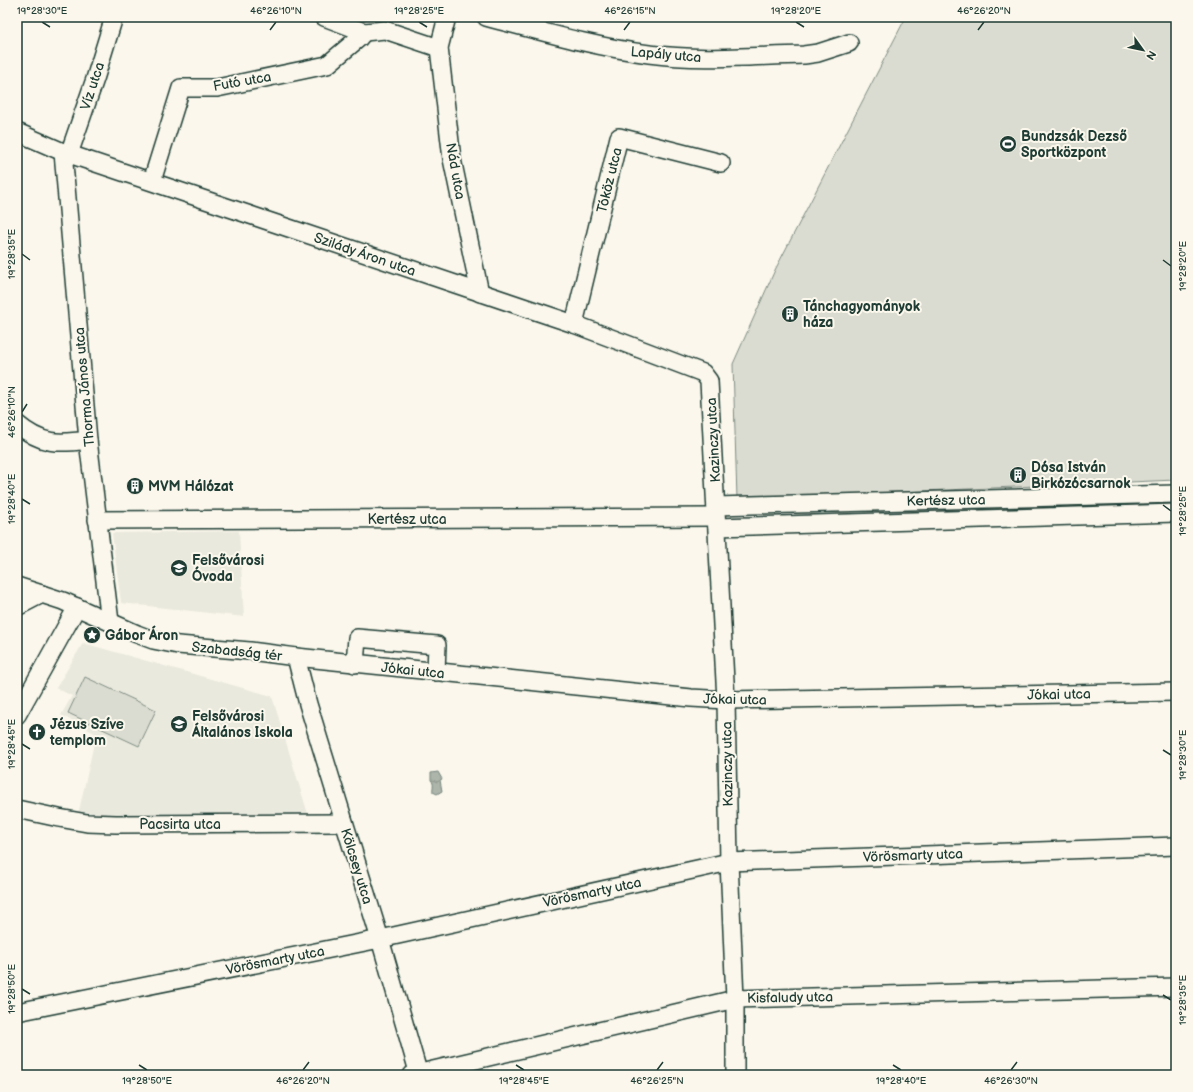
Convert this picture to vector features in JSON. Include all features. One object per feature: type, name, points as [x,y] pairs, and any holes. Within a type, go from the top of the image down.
[{"type":"street","name":"Víz utca","points":[[66,153],[94,84],[114,17]]},
{"type":"street","points":[[324,17],[364,32],[385,30],[439,48],[447,17]]},
{"type":"street","name":"Lapály utca","points":[[486,17],[594,45],[650,54],[693,57],[804,55],[818,53],[849,43]]},
{"type":"street","name":"Futó utca","points":[[152,182],[181,88],[217,88],[327,65],[364,32]]},
{"type":"street","name":"Nád utca","points":[[439,48],[452,159],[480,293]]},
{"type":"street","name":"Szilády Áron utca","points":[[17,132],[66,153],[574,324],[703,373],[709,381]]},
{"type":"street","name":"Tóköz utca","points":[[574,324],[619,137],[721,163]]},
{"type":"street","name":"Thorma János utca","points":[[66,153],[88,440],[110,622]]},
{"type":"street","name":"Kazinczy utca","points":[[709,381],[726,700],[729,862],[735,999],[735,1075]]},
{"type":"street","points":[[17,424],[34,437],[47,441],[63,443],[88,440]]},
{"type":"street","name":"Kertész utca","points":[[98,520],[717,516],[1176,494]]},
{"type":"street","points":[[717,516],[1176,513]]},
{"type":"street","name":"Szabadság tér","points":[[17,586],[77,606],[136,634],[167,644],[250,651],[296,658]]},
{"type":"street","points":[[17,607],[42,594]]},
{"type":"street","points":[[17,715],[77,606]]},
{"type":"street","points":[[355,664],[357,638],[437,645],[436,672]]},
{"type":"street","name":"Jókai utca","points":[[296,658],[691,698],[726,700],[1176,692]]},
{"type":"street","name":"Kölcsey utca","points":[[296,658],[308,704],[380,939],[416,1075]]},
{"type":"street","name":"Pacsirta utca","points":[[17,808],[87,823],[344,823]]},
{"type":"street","name":"Vörösmarty utca","points":[[17,1012],[380,939],[729,862],[1176,846]]},
{"type":"street","name":"Kisfaludy utca","points":[[416,1075],[735,999],[1176,987]]},
{"type":"shaded area","name":"Bundzsák Dezső Sportközpont","points":[[906,17],[1176,17],[1176,480],[737,499],[733,364],[775,270]]},
{"type":"shaded area","name":"Felsővárosi Óvoda","points":[[239,531],[244,617],[121,603],[112,533]]},
{"type":"shaded area","name":"Felsővárosi Általános Iskola","points":[[83,643],[272,696],[308,814],[78,815],[96,734],[61,715],[72,696],[56,688]]},
{"type":"shaded area","points":[[85,677],[156,710],[139,746],[68,713]]},
{"type":"water","points":[[438,772],[442,779],[440,780],[442,791],[437,794],[433,792],[431,773]]},
{"type":"place","name":"Bundzsák Dezső Sportközpont","points":[[1008,144]]},
{"type":"place","name":"Tánchagyományok háza","points":[[790,314]]},
{"type":"place","name":"Dósa István Birkózócsarnok","points":[[1018,475]]},
{"type":"place","name":"MVM Hálózat","points":[[135,486]]},
{"type":"place","name":"Felsővárosi Óvoda","points":[[179,568]]},
{"type":"place","name":"Gábor Áron","points":[[92,635]]},
{"type":"place","name":"Felsővárosi Általános Iskola","points":[[179,724]]},
{"type":"place","name":"Jézus Szíve templom","points":[[37,732]]}]
